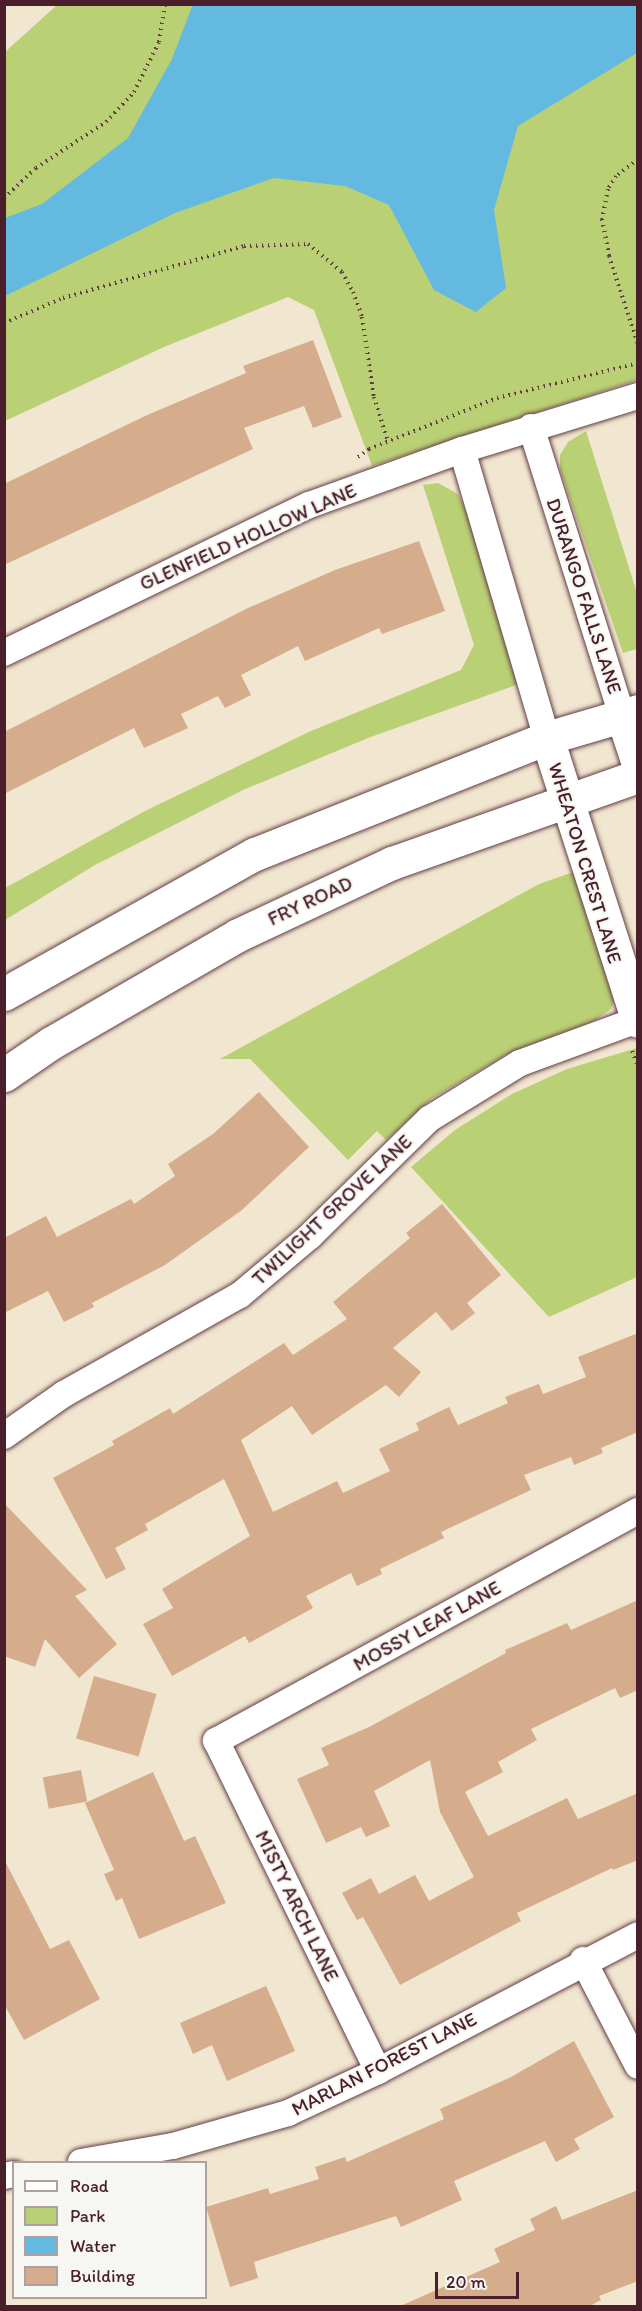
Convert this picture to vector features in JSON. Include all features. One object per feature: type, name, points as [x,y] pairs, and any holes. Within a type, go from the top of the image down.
[{"type":"main road","points":[[4,994],[255,854],[547,738],[630,713]]},
{"type":"main road","name":"DURANGO FALLS LANE","points":[[630,713],[638,764]]},
{"type":"main road","name":"WHEATON CREST LANE","points":[[547,738],[636,1021]]},
{"type":"main road","name":"FRY ROAD","points":[[4,1075],[51,1043],[238,935],[392,863],[638,776]]},
{"type":"street","name":"GLENFIELD HOLLOW LANE","points":[[4,653],[309,505],[531,427],[638,396]]},
{"type":"street","name":"DURANGO FALLS LANE","points":[[531,427],[630,713]]},
{"type":"street","points":[[462,450],[547,738]]},
{"type":"street","name":"TWILIGHT GROVE LANE","points":[[4,1436],[64,1394],[240,1295],[310,1236],[429,1119],[520,1063],[636,1021]]},
{"type":"street","name":"MOSSY LEAF LANE","points":[[216,1741],[638,1512]]},
{"type":"street","name":"MISTY ARCH LANE","points":[[216,1741],[378,2071]]},
{"type":"street","name":"MARLAN FOREST LANE","points":[[92,2161],[173,2146],[288,2113],[378,2071],[583,1960],[638,1935]]},
{"type":"street","points":[[583,1960],[638,2066]]},
{"type":"path","points":[[4,198],[36,168],[106,122],[134,92],[159,42],[165,4]]},
{"type":"path","points":[[638,159],[616,176],[608,189],[602,219],[609,256],[638,344]]},
{"type":"path","points":[[4,323],[63,298],[244,246],[308,244],[342,272],[353,292],[363,317],[374,397],[388,442]]},
{"type":"path","points":[[354,460],[388,442],[497,398],[638,363]]},
{"type":"path","points":[[634,1057],[638,1067]]},
{"type":"green space","points":[[57,5],[637,5],[637,380],[372,466],[314,310],[288,297],[164,347],[5,421],[5,52]]},
{"type":"green space","points":[[586,431],[637,593],[637,649],[623,653],[560,469],[560,455],[568,442]]},
{"type":"green space","points":[[438,483],[458,494],[466,510],[522,683],[368,738],[243,790],[95,865],[5,920],[5,888],[145,811],[311,731],[461,670],[474,645],[423,485]]},
{"type":"green space","points":[[582,869],[617,993],[611,1009],[594,1021],[507,1054],[431,1099],[386,1140],[377,1131],[348,1160],[250,1059],[220,1059],[539,884]]},
{"type":"green space","points":[[637,1048],[637,1277],[549,1317],[411,1167],[455,1130],[512,1094],[567,1069]]},
{"type":"water","points":[[193,4],[637,5],[637,53],[518,126],[494,210],[506,288],[476,312],[434,290],[389,205],[345,186],[274,178],[175,213],[5,296],[5,218],[42,204],[128,138],[172,59]]},
{"type":"building","points":[[313,340],[342,417],[313,428],[304,406],[244,428],[253,449],[4,565],[4,484],[145,416],[246,373],[243,366]]},
{"type":"building","points":[[419,541],[445,611],[382,634],[379,628],[305,661],[298,646],[241,675],[251,695],[225,708],[218,696],[181,714],[188,728],[144,748],[134,728],[4,794],[4,732],[248,608],[335,570]]},
{"type":"building","points":[[259,1092],[309,1147],[242,1210],[165,1265],[92,1303],[94,1307],[64,1322],[48,1291],[4,1313],[4,1238],[46,1216],[57,1237],[131,1199],[134,1204],[175,1176],[168,1164],[213,1134]]},
{"type":"building","points":[[442,1204],[501,1275],[467,1303],[475,1313],[452,1331],[436,1312],[393,1348],[421,1372],[399,1397],[386,1385],[312,1435],[292,1406],[241,1440],[273,1512],[337,1481],[343,1493],[390,1471],[379,1449],[419,1430],[416,1423],[449,1407],[458,1425],[508,1403],[505,1397],[539,1384],[543,1394],[586,1377],[578,1357],[638,1333],[638,1432],[601,1448],[603,1453],[574,1465],[571,1457],[524,1475],[531,1490],[441,1532],[444,1538],[380,1569],[382,1574],[357,1586],[351,1573],[306,1596],[313,1608],[249,1643],[245,1636],[172,1676],[143,1624],[173,1608],[162,1589],[250,1536],[224,1479],[145,1524],[148,1530],[115,1548],[126,1569],[106,1579],[53,1478],[114,1445],[112,1441],[170,1408],[173,1414],[284,1343],[293,1355],[347,1319],[333,1302],[410,1238],[406,1233]]},
{"type":"building","points":[[4,1503],[87,1590],[75,1596],[117,1644],[79,1678],[45,1639],[35,1667],[4,1656]]},
{"type":"building","points":[[638,1600],[638,1690],[620,1698],[615,1688],[531,1729],[537,1740],[498,1762],[503,1772],[465,1792],[488,1836],[567,1798],[578,1819],[638,1793],[638,1860],[613,1870],[612,1868],[517,1913],[521,1921],[400,1985],[363,1917],[357,1920],[342,1893],[371,1878],[379,1894],[415,1875],[429,1901],[474,1877],[440,1812],[430,1760],[374,1791],[390,1826],[366,1837],[361,1827],[326,1843],[297,1779],[329,1765],[321,1748],[369,1727],[506,1653],[505,1650],[567,1623],[571,1630]]},
{"type":"building","points":[[94,1676],[156,1694],[139,1756],[76,1738]]},
{"type":"building","points":[[81,1770],[87,1801],[49,1809],[43,1777]]},
{"type":"building","points":[[153,1772],[184,1841],[195,1836],[226,1903],[139,1939],[122,1898],[116,1901],[104,1874],[114,1870],[85,1803]]},
{"type":"building","points":[[4,1859],[50,1949],[69,1940],[100,1999],[24,2040],[4,2004]]},
{"type":"building","points":[[266,1986],[295,2051],[227,2081],[212,2045],[193,2054],[180,2023]]},
{"type":"building","points":[[574,2041],[614,2117],[574,2139],[580,2149],[556,2162],[545,2141],[454,2181],[462,2200],[401,2227],[396,2216],[254,2262],[258,2278],[230,2287],[207,2207],[268,2188],[270,2194],[319,2179],[315,2167],[345,2157],[347,2162],[444,2119],[440,2109],[511,2077]]},
{"type":"building","points":[[638,2190],[638,2281],[599,2296],[601,2300],[588,2307],[398,2307],[500,2262],[494,2249],[535,2230],[530,2219],[556,2206],[562,2220]]}]
